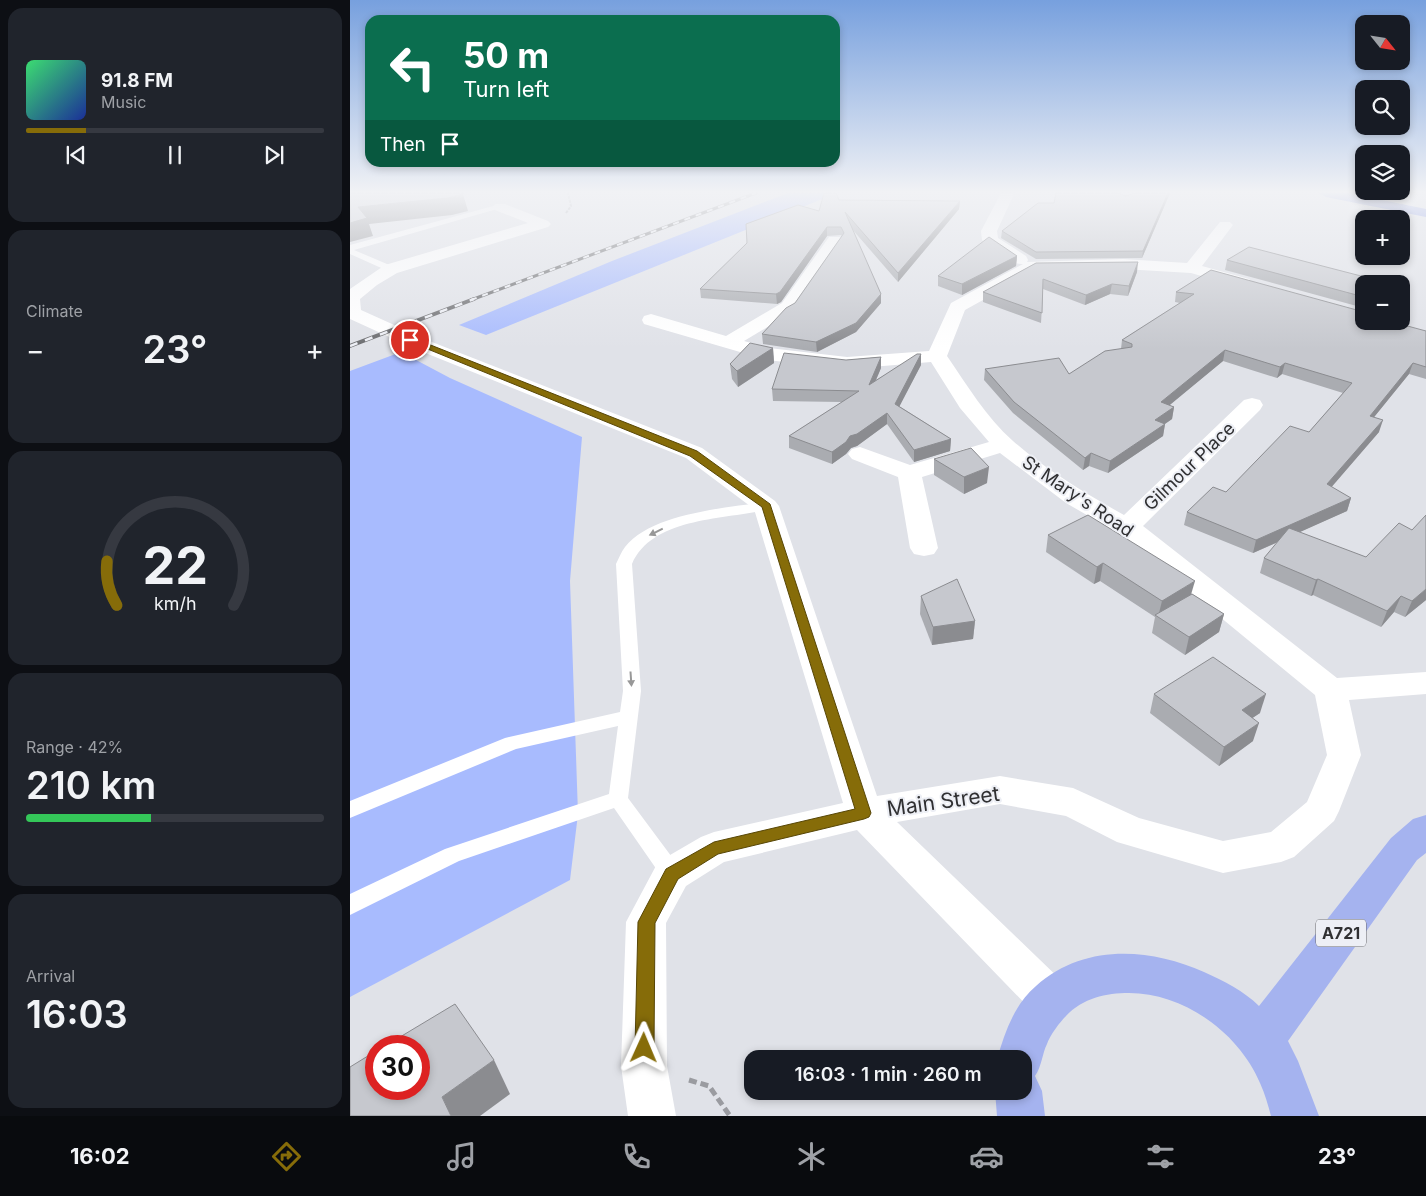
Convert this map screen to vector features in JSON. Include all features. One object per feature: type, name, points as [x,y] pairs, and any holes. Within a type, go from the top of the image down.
[{"type":"main road","name":"A721","points":[[1261,1040],[1404,849],[1426,830]]},
{"type":"main road","points":[[1022,1050],[1028,1030],[1051,1000],[1084,978],[1112,972],[1152,973],[1196,987],[1237,1015],[1261,1040],[1282,1074],[1295,1116]]},
{"type":"main road","points":[[1019,1100],[1021,1116]]},
{"type":"street","points":[[473,245],[391,270],[371,281],[352,297],[351,313],[425,346],[694,454],[766,506],[864,813],[1051,1000]]},
{"type":"street","points":[[729,342],[788,307],[831,245]]},
{"type":"street","points":[[997,245],[1032,266]]},
{"type":"street","points":[[1192,268],[1210,245]]},
{"type":"street","points":[[651,320],[767,354],[847,363],[937,356],[957,307],[1032,266],[1123,264],[1192,268],[1258,287]]},
{"type":"street","name":"St Mary's Road","points":[[937,356],[968,404],[1004,445],[1075,498],[1127,527],[1330,690]]},
{"type":"street","name":"Gilmour Place","points":[[1127,527],[1252,405]]},
{"type":"street","points":[[860,454],[909,473],[1004,445]]},
{"type":"street","points":[[909,473],[924,548]]},
{"type":"street","points":[[1330,690],[1426,683]]},
{"type":"street","name":"Main Street","points":[[652,1116],[644,1066],[646,922],[672,874],[714,848],[864,813],[1000,790],[1073,803],[1130,831],[1223,856],[1281,846],[1321,811],[1344,755],[1330,690]]},
{"type":"lane","points":[[350,250],[367,245]]},
{"type":"lane","points":[[350,250],[391,270]]},
{"type":"lane","points":[[672,874],[618,799],[632,691],[624,564],[626,554],[643,538],[667,526],[702,516],[766,506]]},
{"type":"lane","points":[[350,810],[512,743],[629,717]]},
{"type":"lane","points":[[350,904],[452,855],[618,799]]},
{"type":"shaded area","points":[[653,245],[708,245],[486,335],[459,325]]},
{"type":"shaded area","points":[[401,352],[450,378],[582,437],[570,581],[578,814],[570,880],[350,997],[350,371]]},
{"type":"building","points":[[745,245],[814,245],[780,292],[776,294],[700,289]]},
{"type":"building","points":[[836,245],[860,245],[881,294],[856,323],[816,342],[762,334],[786,308],[795,303]]},
{"type":"building","points":[[874,245],[922,245],[898,273]]},
{"type":"building","points":[[978,245],[1001,245],[1017,256],[962,284],[938,276]]},
{"type":"building","points":[[1025,245],[1146,245],[1143,251],[1036,252]]},
{"type":"building","points":[[1249,247],[1357,275],[1355,275],[1355,295],[1227,260]]},
{"type":"building","points":[[1138,262],[1129,286],[1112,284],[1086,295],[1043,279],[1042,313],[983,292],[1036,263]]},
{"type":"building","points":[[1211,270],[1355,310],[1355,330],[1410,330],[1410,327],[1426,331],[1426,367],[1413,363],[1370,416],[1383,420],[1327,484],[1351,498],[1256,540],[1187,512],[1213,487],[1226,492],[1290,426],[1309,432],[1352,383],[1285,363],[1280,367],[1225,350],[1161,402],[1174,407],[1155,420],[1165,424],[1110,461],[1091,453],[1085,458],[1014,402],[985,369],[1059,358],[1069,374],[1105,351],[1132,347],[1132,344],[1122,340],[1194,294],[1176,292]]},
{"type":"building","points":[[750,343],[773,348],[737,371],[730,364]]},
{"type":"building","points":[[784,353],[846,360],[881,357],[869,385],[917,354],[921,354],[895,404],[951,439],[914,450],[887,413],[857,434],[850,436],[846,442],[832,452],[789,436],[859,391],[772,389]]},
{"type":"building","points":[[971,448],[989,467],[964,477],[934,459]]},
{"type":"building","points":[[1088,515],[1195,581],[1162,601],[1103,563],[1097,567],[1048,535]]},
{"type":"building","points":[[1426,515],[1426,589],[1412,601],[1401,596],[1387,611],[1318,579],[1316,580],[1264,558],[1289,528],[1366,557],[1399,523],[1412,530]]},
{"type":"building","points":[[957,579],[975,621],[933,627],[921,596]]},
{"type":"building","points":[[1192,594],[1224,614],[1189,637],[1155,615]]},
{"type":"building","points":[[1213,657],[1266,694],[1242,710],[1259,723],[1224,747],[1154,694]]},
{"type":"building","points":[[455,1004],[494,1060],[442,1097],[451,1116],[350,1116],[350,1067],[365,1058],[365,1100],[430,1100],[430,1035],[403,1035]]},
{"type":"railway","points":[[471,300],[617,245]]},
{"type":"railway","points":[[350,346],[474,299]]},
{"type":"route","points":[[410,340],[694,454],[766,506],[864,813],[714,848],[672,874],[646,922],[644,1048]]}]
